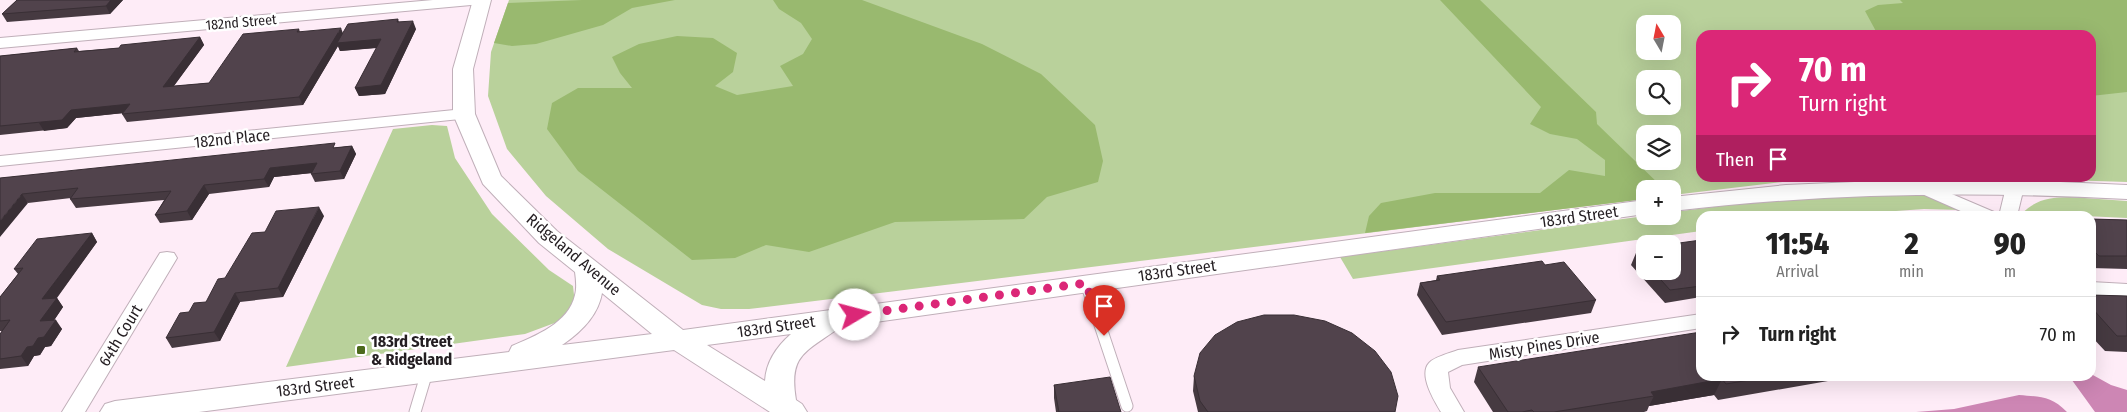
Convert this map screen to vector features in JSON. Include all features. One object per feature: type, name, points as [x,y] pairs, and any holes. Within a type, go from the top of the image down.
[{"type":"street","name":"182nd Street","points":[[0,43],[482,0]]},
{"type":"street","name":"Ridgeland Avenue","points":[[482,0],[462,69],[464,114],[491,179],[548,237],[678,340],[787,409]]},
{"type":"street","name":"182nd Place","points":[[0,161],[464,114]]},
{"type":"street","points":[[1919,186],[1976,211]]},
{"type":"street","points":[[1681,203],[1796,190],[1919,186],[2015,187],[2127,192]]},
{"type":"street","points":[[2009,211],[2015,187]]},
{"type":"street","name":"183rd Street","points":[[115,412],[678,340],[1636,208]]},
{"type":"street","name":"64th Court","points":[[73,412],[167,258]]},
{"type":"street","points":[[500,362],[552,339],[572,324],[588,299],[588,269]]},
{"type":"street","points":[[2096,289],[2127,291]]},
{"type":"street","points":[[787,409],[779,377],[784,358],[808,334],[836,318]]},
{"type":"street","name":"Misty Pines Drive","points":[[1453,412],[1439,389],[1437,368],[1458,358],[1696,323]]},
{"type":"lane","points":[[1086,283],[1127,406]]},
{"type":"lane","points":[[416,412],[427,372]]},
{"type":"green space","points":[[509,0],[2127,0],[2127,182],[2096,181],[2096,30],[1696,30],[1696,182],[1783,182],[1681,194],[1681,180],[1636,180],[1636,200],[749,309],[721,309],[702,305],[608,249],[546,196],[507,149],[488,96],[491,52]]},
{"type":"green space","points":[[582,0],[675,0],[632,8],[603,25],[536,44],[512,46],[494,43],[508,3]]},
{"type":"green space","points":[[773,0],[862,0],[982,44],[1041,74],[1095,125],[1103,161],[1098,182],[1047,197],[1024,219],[895,222],[809,252],[766,245],[735,258],[692,260],[578,171],[547,129],[552,103],[578,88],[632,88],[620,73],[612,57],[639,44],[677,36],[713,38],[737,53],[733,72],[715,86],[737,95],[793,86],[780,66],[803,54],[812,39],[801,23],[779,9]]},
{"type":"green space","points":[[1440,0],[1480,0],[1596,112],[1597,124],[1636,162],[1636,170],[1644,170],[1655,180],[1636,180],[1636,200],[1365,233],[1369,216],[1381,203],[1435,193],[1540,193],[1569,170],[1605,176],[1605,160],[1577,139],[1550,134],[1530,124],[1541,107]]},
{"type":"green space","points":[[1900,0],[2127,0],[2127,92],[2096,95],[2096,30],[1875,30],[1865,11],[1878,5],[1903,3]]},
{"type":"green space","points":[[432,125],[447,126],[455,158],[492,214],[549,270],[573,286],[575,304],[560,321],[525,334],[286,367],[393,129]]},
{"type":"green space","points":[[1846,195],[1926,195],[1962,210],[1696,211],[1696,232],[1672,235],[1636,235],[1636,240],[1353,279],[1340,257],[1636,217],[1636,225],[1681,225],[1681,211],[1762,201]]},
{"type":"green space","points":[[2070,197],[2127,201],[2127,218],[2096,217],[2096,211],[2025,211],[2034,204],[2056,198]]},
{"type":"shaded area","points":[[2096,377],[2111,385],[2127,390],[2127,412],[2095,412],[2073,381],[2096,381]]},
{"type":"shaded area","points":[[2019,395],[2051,400],[2067,412],[1916,412],[1954,409]]},
{"type":"building","points":[[17,0],[111,0],[106,6],[2,14]]},
{"type":"building","points":[[398,19],[397,22],[413,21],[381,85],[355,88],[381,39],[337,43],[348,24]]},
{"type":"building","points":[[341,28],[299,97],[122,114],[130,104],[71,110],[62,120],[0,126],[0,56],[77,48],[74,52],[119,48],[121,45],[200,37],[163,87],[209,83],[243,34],[299,29],[297,32]]},
{"type":"building","points":[[335,143],[333,148],[352,146],[340,171],[311,174],[317,163],[270,168],[264,179],[204,185],[187,211],[155,215],[171,191],[70,199],[78,188],[22,194],[0,221],[0,178]]},
{"type":"building","points":[[319,207],[278,288],[235,293],[214,332],[166,338],[180,313],[189,312],[194,303],[206,302],[218,279],[225,278],[252,233],[265,232],[276,211]]},
{"type":"building","points":[[2096,219],[2127,220],[2127,256],[2099,256],[2096,253]]},
{"type":"building","points":[[92,233],[42,299],[57,298],[40,321],[56,320],[44,337],[38,338],[33,346],[27,347],[21,356],[0,359],[0,334],[10,320],[0,321],[0,297],[23,268],[14,269],[37,239]]},
{"type":"building","points":[[1696,241],[1696,287],[1670,290],[1661,280],[1681,280],[1681,243]]},
{"type":"building","points":[[1542,261],[1545,265],[1564,262],[1596,300],[1446,322],[1420,283],[1440,280],[1437,276]]},
{"type":"building","points":[[2096,295],[2127,296],[2127,336],[2117,336],[2096,313]]},
{"type":"building","points":[[1264,315],[1294,315],[1325,321],[1352,333],[1375,351],[1391,372],[1398,396],[1395,412],[1208,412],[1200,401],[1194,376],[1200,353],[1215,335],[1237,322]]},
{"type":"building","points":[[1696,333],[1696,381],[1711,381],[1651,392],[1654,396],[1554,412],[1534,412],[1532,410],[1508,412],[1478,367]]},
{"type":"building","points":[[1110,377],[1121,412],[1059,412],[1054,385]]},
{"type":"building","points":[[1724,381],[1744,381],[1726,384]]},
{"type":"place","name":"183rd Street & Ridgeland","points":[[361,350]]},
{"type":"route","points":[[855,315],[1086,283],[1104,336]]}]
